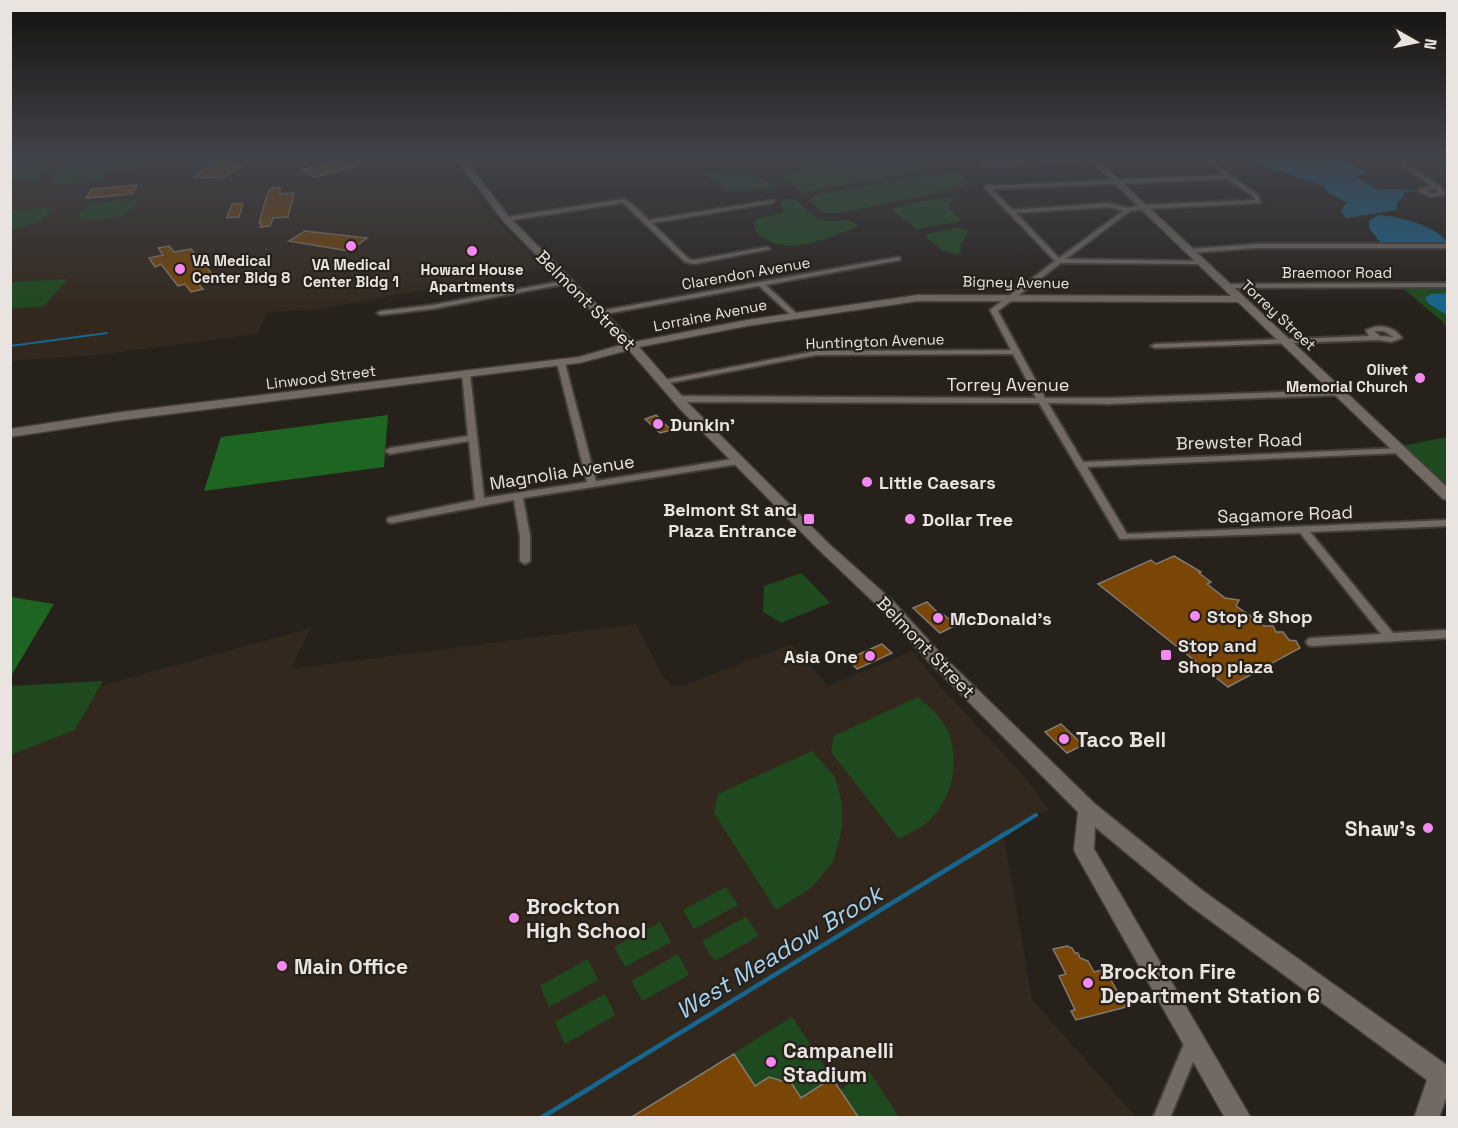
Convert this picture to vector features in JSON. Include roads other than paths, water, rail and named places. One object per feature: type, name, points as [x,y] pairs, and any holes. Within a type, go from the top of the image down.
[{"type":"main road","name":"Belmont Street","points":[[498,209],[633,347],[678,399],[823,546],[887,605],[935,658],[1088,810],[1196,898],[1444,1078]]},
{"type":"main road","name":"Torrey Street","points":[[1146,209],[1448,496]]},
{"type":"main road","name":"Bigney Avenue","points":[[793,315],[922,297],[1240,299]]},
{"type":"main road","name":"Lorraine Avenue","points":[[633,347],[654,340],[793,315]]},
{"type":"main road","name":"Linwood Street","points":[[10,433],[122,416],[561,363],[633,347]]},
{"type":"main road","points":[[1088,810],[1085,820],[1084,850],[1239,1118]]},
{"type":"main road","points":[[1426,1118],[1444,1078]]},
{"type":"street","points":[[506,219],[575,209]]},
{"type":"street","points":[[634,209],[683,258],[690,262],[767,249]]},
{"type":"street","points":[[648,222],[727,209]]},
{"type":"street","points":[[1007,209],[1058,261],[1203,263]]},
{"type":"street","points":[[1010,212],[1058,209]]},
{"type":"street","points":[[1123,209],[1135,209]]},
{"type":"street","points":[[1080,465],[994,312],[996,307],[1128,210]]},
{"type":"street","points":[[1190,251],[1256,246],[1448,246]]},
{"type":"street","name":"Clarendon Avenue","points":[[600,313],[898,259]]},
{"type":"street","points":[[381,313],[425,308],[568,282]]},
{"type":"street","points":[[761,284],[793,315]]},
{"type":"street","name":"Braemoor Road","points":[[1226,286],[1448,285]]},
{"type":"street","points":[[1155,346],[1378,338]]},
{"type":"street","name":"Huntington Avenue","points":[[664,382],[816,354],[1017,352]]},
{"type":"street","points":[[561,363],[592,484]]},
{"type":"street","points":[[466,374],[471,438],[480,502]]},
{"type":"street","name":"Torrey Avenue","points":[[678,399],[1109,401],[1339,392]]},
{"type":"street","points":[[390,451],[471,438]]},
{"type":"street","name":"Brewster Road","points":[[1080,465],[1399,450]]},
{"type":"street","name":"Magnolia Avenue","points":[[392,520],[480,502],[739,461]]},
{"type":"street","name":"Sagamore Road","points":[[1080,465],[1124,537],[1448,523]]},
{"type":"street","points":[[518,496],[525,536],[525,561]]},
{"type":"street","points":[[1303,530],[1390,637]]},
{"type":"street","points":[[1312,642],[1448,634]]},
{"type":"street","points":[[1161,1118],[1194,1040]]},
{"type":"water","points":[[1342,209],[1397,209],[1347,218],[1341,212]]},
{"type":"water","points":[[1378,215],[1395,217],[1425,226],[1442,236],[1447,242],[1380,242],[1369,228],[1369,221]]},
{"type":"water","points":[[1447,293],[1447,315],[1429,304],[1425,298],[1431,294]]},
{"type":"waterway","points":[[10,346],[107,333]]},
{"type":"waterway","name":"West Meadow Brook","points":[[1005,834],[1036,815]]},
{"type":"waterway","name":"West Meadow Brook","points":[[541,1118],[1008,832]]},
{"type":"place","name":"VA Medical Center Bldg 1","points":[[351,246]]},
{"type":"place","name":"Howard House Apartments","points":[[472,251]]},
{"type":"place","name":"VA Medical Center Bldg 8","points":[[180,269]]},
{"type":"place","name":"Olivet Memorial Church","points":[[1420,378]]},
{"type":"place","name":"Dunkin'","points":[[658,424]]},
{"type":"place","name":"Little Caesars","points":[[867,482]]},
{"type":"place","name":"Belmont St and Plaza Entrance","points":[[809,519]]},
{"type":"place","name":"Dollar Tree","points":[[910,519]]},
{"type":"place","name":"Stop & Shop","points":[[1195,616]]},
{"type":"place","name":"McDonald's","points":[[938,618]]},
{"type":"place","name":"Stop and Shop plaza","points":[[1166,655]]},
{"type":"place","name":"Asia One","points":[[870,656]]},
{"type":"place","name":"Taco Bell","points":[[1064,739]]},
{"type":"place","name":"Shaw's","points":[[1428,828]]},
{"type":"place","name":"Brockton High School","points":[[514,918]]},
{"type":"place","name":"Main Office","points":[[282,966]]},
{"type":"place","name":"Brockton Fire Department Station 6","points":[[1088,983]]},
{"type":"place","name":"Campanelli Stadium","points":[[771,1062]]}]
